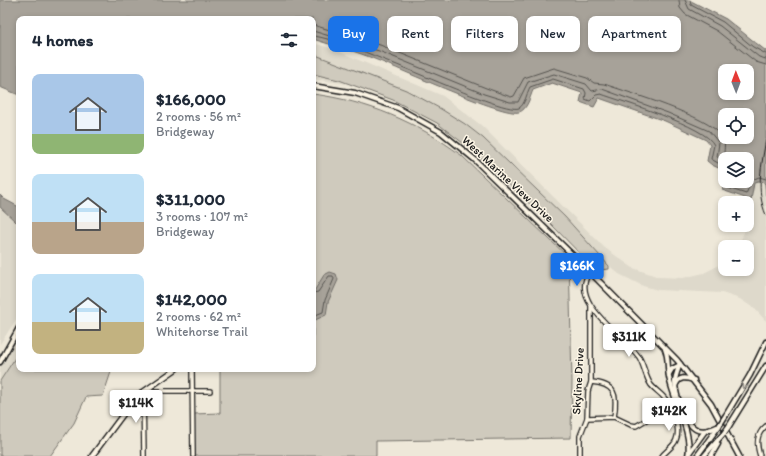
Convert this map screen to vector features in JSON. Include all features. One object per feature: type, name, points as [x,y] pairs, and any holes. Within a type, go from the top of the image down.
[{"type":"main road","name":"West Marine View Drive","points":[[316,86],[349,92],[376,99],[398,108],[441,132],[474,158],[572,254],[680,364],[694,380],[720,420],[739,456]]},
{"type":"main road","points":[[0,362],[16,333]]},
{"type":"main road","points":[[697,456],[726,415],[760,357],[766,342]]},
{"type":"main road","points":[[664,347],[668,360],[669,378],[686,434],[688,455]]},
{"type":"main road","points":[[669,378],[671,370],[680,364]]},
{"type":"main road","points":[[680,364],[676,376],[675,386],[688,423],[696,429],[705,431],[719,426]]},
{"type":"main road","points":[[710,456],[766,366]]},
{"type":"main road","points":[[92,456],[131,403],[143,391],[172,372]]},
{"type":"main road","points":[[675,386],[677,381],[681,378],[694,380]]},
{"type":"main road","points":[[688,455],[705,431]]},
{"type":"main road","points":[[704,456],[724,433]]},
{"type":"street","points":[[590,272],[586,277],[585,285],[591,307],[640,358],[647,378],[658,393],[666,400],[673,412],[678,434],[676,442],[662,456]]},
{"type":"street","name":"Skyline Drive","points":[[580,456],[580,436],[587,418],[588,391],[591,382],[591,307]]},
{"type":"street","points":[[192,372],[193,456]]},
{"type":"street","points":[[591,382],[605,384],[613,391],[615,396],[614,417]]},
{"type":"street","points":[[144,456],[143,391],[210,391]]},
{"type":"street","points":[[587,418],[614,417],[636,426],[669,406]]},
{"type":"street","points":[[760,456],[758,449],[758,436],[766,426]]},
{"type":"shaded area","points":[[316,44],[328,48],[328,52],[340,52],[443,96],[482,126],[605,248],[633,268],[659,277],[683,278],[704,273],[718,266],[718,276],[754,276],[754,240],[741,240],[744,232],[754,232],[754,196],[751,196],[752,189],[754,188],[754,183],[762,181],[765,184],[766,201],[766,321],[755,309],[740,299],[722,293],[658,290],[643,286],[619,274],[606,263],[567,219],[483,138],[465,124],[369,87],[316,79]]},
{"type":"shaded area","points":[[316,55],[406,90],[465,124],[483,138],[565,217],[609,266],[609,269],[600,270],[587,261],[551,224],[472,150],[437,123],[393,100],[339,80],[316,75]]},
{"type":"shaded area","points":[[316,94],[353,102],[391,115],[409,123],[444,143],[461,155],[569,258],[572,381],[571,438],[376,441],[376,456],[194,456],[194,414],[220,413],[220,372],[316,372]]},
{"type":"shaded area","points":[[0,207],[16,223],[16,320],[0,344]]},
{"type":"shaded area","points":[[16,333],[16,357],[0,381],[0,358]]},
{"type":"shaded area","points":[[16,357],[16,372],[111,372],[103,396],[86,397],[74,423],[50,456],[0,456],[0,381]]},
{"type":"water","points":[[0,0],[689,0],[726,19],[766,51],[766,195],[765,184],[762,181],[754,183],[754,152],[718,152],[718,168],[707,161],[710,145],[706,140],[665,121],[599,98],[594,107],[580,102],[582,93],[552,83],[533,90],[526,106],[522,111],[509,112],[450,91],[356,52],[379,52],[379,16],[328,16],[328,44],[316,40],[316,16],[16,16],[16,94],[0,87]]},
{"type":"water","points":[[723,188],[753,188],[752,196],[739,196],[722,190]]},
{"type":"water","points":[[0,195],[16,205],[16,222],[0,207]]},
{"type":"water","points":[[330,272],[336,274],[338,280],[328,302],[326,315],[316,320],[316,288],[324,275]]},
{"type":"railway","points":[[766,139],[760,177],[761,196],[766,215]]}]
